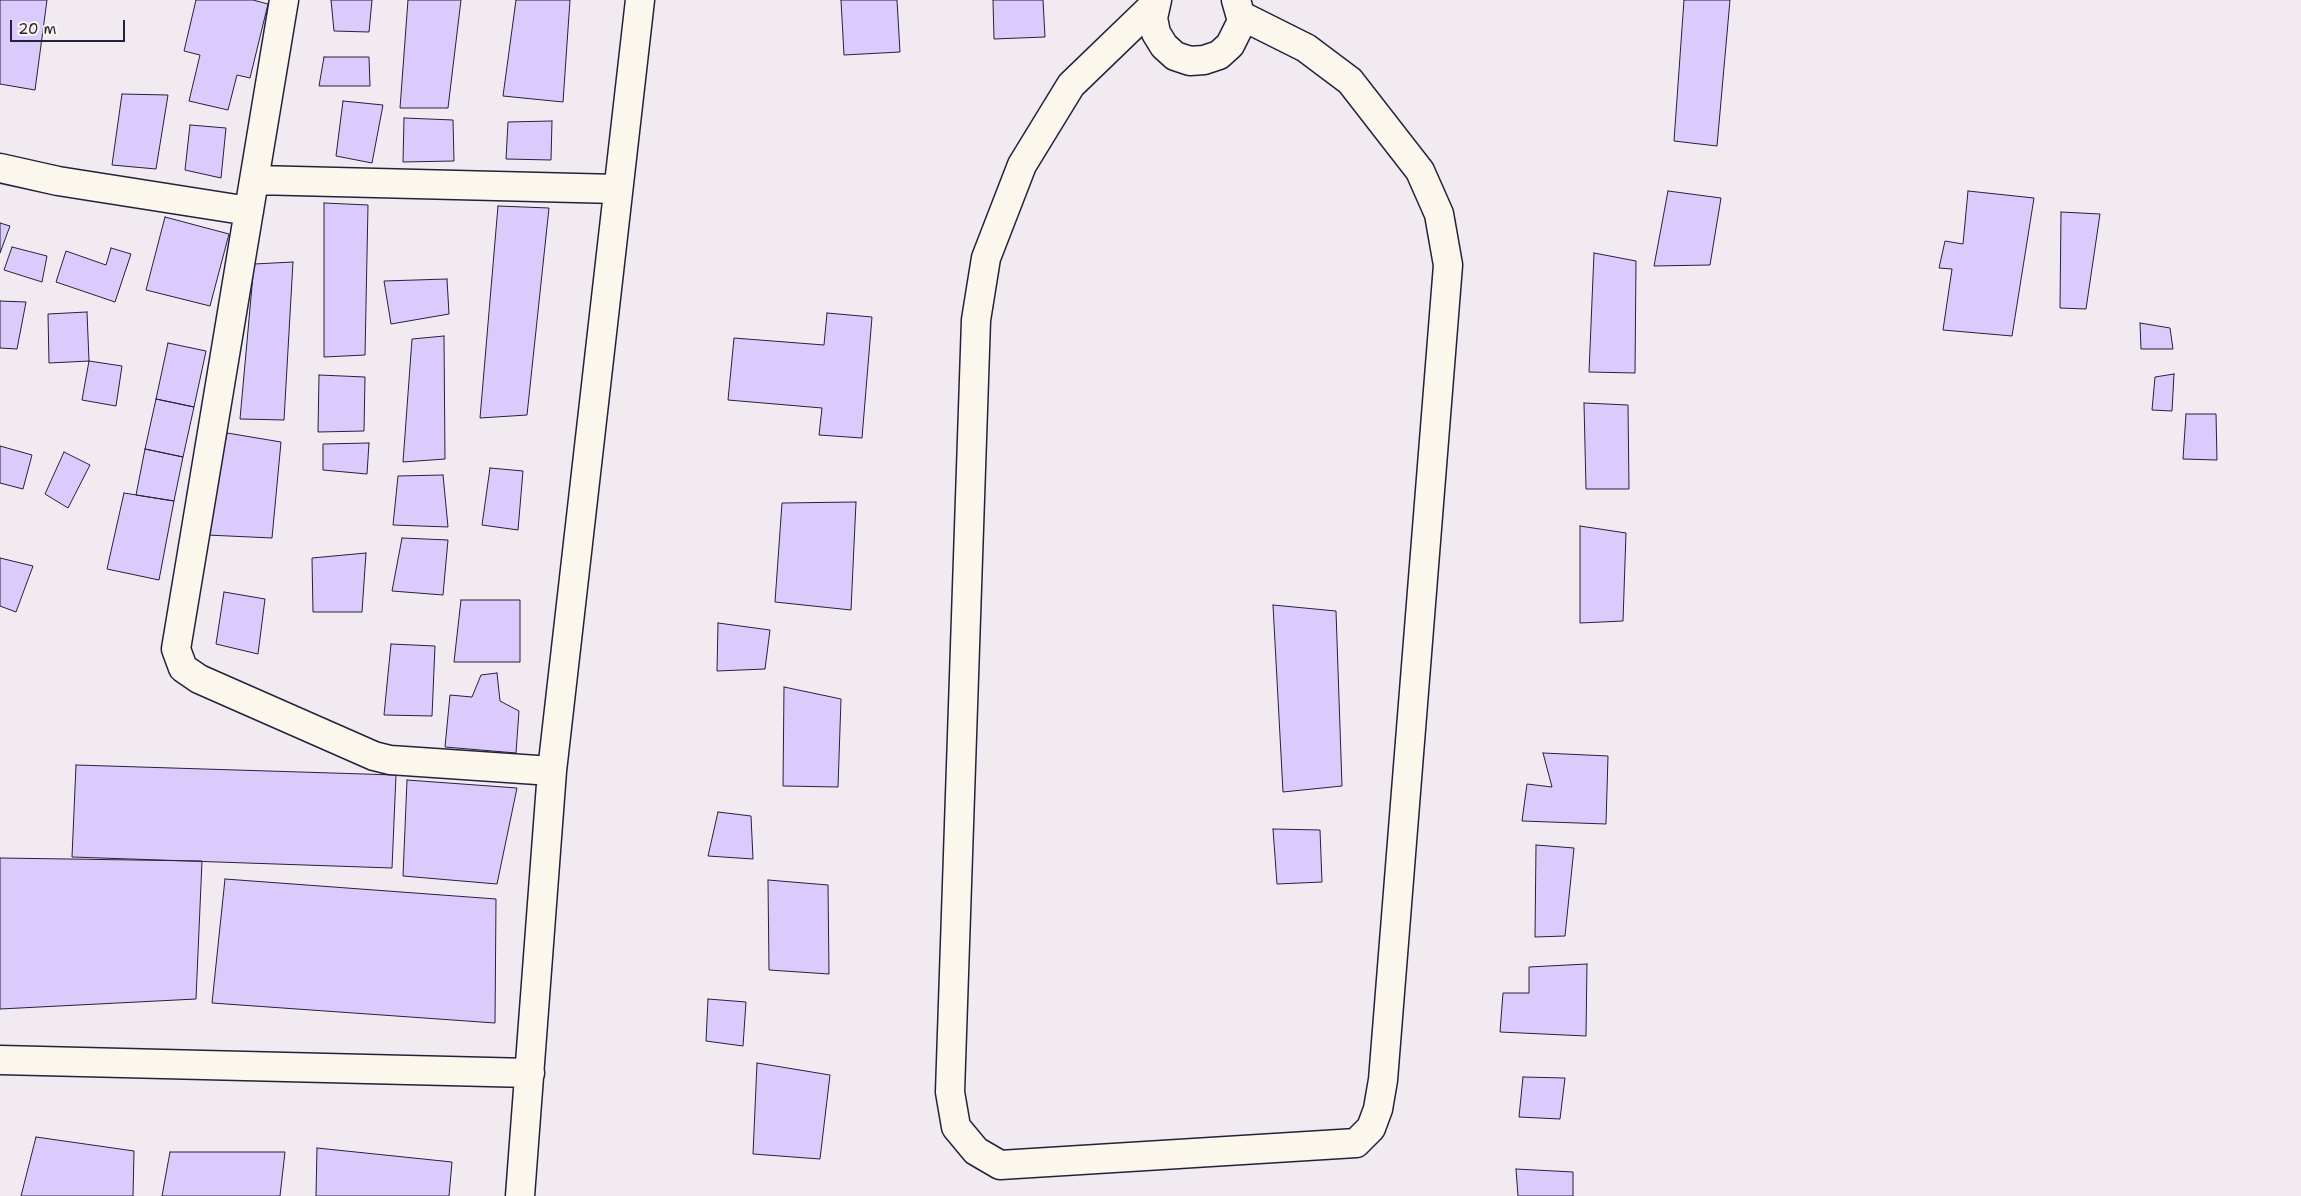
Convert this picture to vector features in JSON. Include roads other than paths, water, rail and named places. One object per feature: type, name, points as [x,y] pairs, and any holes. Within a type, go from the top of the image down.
[{"type":"street","points":[[284,0],[176,649],[183,668],[199,679],[374,756],[390,760],[552,771]]},
{"type":"street","points":[[520,1196],[552,771],[617,188],[640,0]]},
{"type":"street","points":[[1156,2],[1153,18],[1160,40],[1175,56],[1190,61],[1204,60],[1218,55],[1230,46],[1238,32],[1239,8],[1306,48],[1350,82],[1420,171],[1439,214],[1448,265],[1383,1080],[1378,1109],[1371,1128],[1356,1144],[1000,1165],[976,1151],[956,1127],[950,1092],[976,320],[986,258],[1022,165],[1071,85],[1156,2]]},
{"type":"street","points":[[0,168],[58,181],[249,211]]},
{"type":"street","points":[[255,180],[617,188]]},
{"type":"street","points":[[0,1060],[530,1073]]}]
